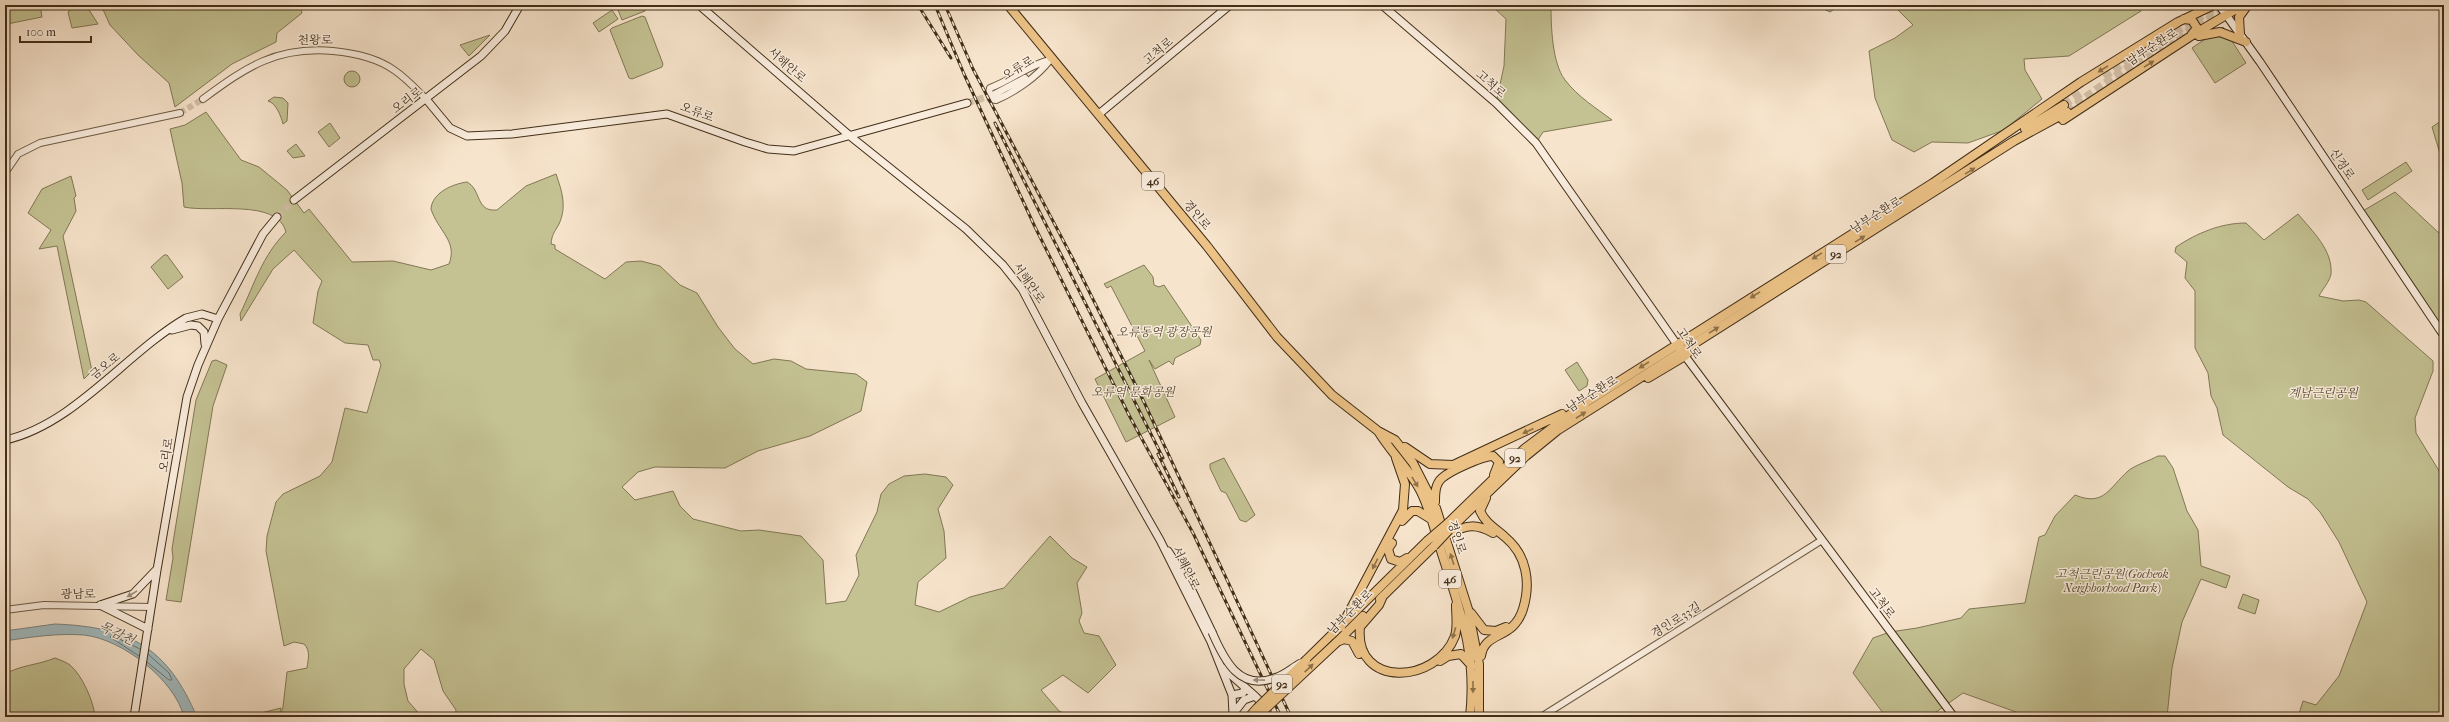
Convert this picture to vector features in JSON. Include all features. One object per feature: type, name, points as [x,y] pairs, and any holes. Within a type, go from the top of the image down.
[{"type":"main road","name":"오리로","points":[[294,200],[494,45],[505,31],[520,5]]},
{"type":"main road","name":"서해안로","points":[[699,5],[850,136],[971,233],[1003,265],[1022,289],[1082,403],[1160,540],[1223,668]]},
{"type":"main road","name":"경인로","points":[[1008,5],[1051,59],[1100,114],[1207,246],[1277,337],[1332,395],[1378,431],[1395,440],[1416,468],[1436,508],[1468,609],[1476,665],[1479,717]]},
{"type":"main road","name":"고척로","points":[[1100,114],[1230,5]]},
{"type":"main road","name":"고척로","points":[[1382,5],[1496,103],[1536,143],[1681,350],[1954,717]]},
{"type":"main road","name":"남부순환로","points":[[1495,481],[1558,430],[1636,381],[1933,183],[2081,82],[2184,20],[2214,5]]},
{"type":"main road","name":"신정로","points":[[2219,5],[2246,42],[2444,336]]},
{"type":"main road","name":"남부순환로","points":[[1249,717],[1261,714],[1335,638],[1341,627],[1413,555],[1450,529],[1524,449],[1588,401],[1700,339],[1991,158],[2070,116],[2180,45],[2191,36],[2243,5]]},
{"type":"main road","points":[[2240,34],[2239,17],[2248,5]]},
{"type":"main road","points":[[2184,20],[2192,20],[2196,25],[2197,28],[2191,36]]},
{"type":"main road","points":[[2180,45],[2212,31],[2226,33],[2246,42]]},
{"type":"main road","name":"오류로","points":[[426,99],[450,128],[467,136],[518,134],[668,114],[768,149],[794,151],[968,103]]},
{"type":"main road","name":"남부순환로","points":[[1933,183],[2065,108],[2014,141],[1991,158]]},
{"type":"main road","name":"오리로","points":[[134,717],[157,570],[187,397],[204,350],[218,319],[263,234],[277,216]]},
{"type":"main road","name":"금오로","points":[[5,440],[32,432],[61,416],[166,332],[186,318],[196,314],[208,314],[218,319]]},
{"type":"main road","points":[[166,332],[190,325],[198,326],[205,336],[204,350]]},
{"type":"main road","points":[[1395,440],[1430,464],[1453,465],[1542,425],[1588,401]]},
{"type":"main road","name":"경인로","points":[[1378,431],[1386,445],[1393,450],[1404,463],[1419,489],[1431,519],[1476,665],[1470,717]]},
{"type":"main road","points":[[1341,627],[1403,510],[1406,484],[1393,450]]},
{"type":"main road","points":[[1335,638],[1352,641],[1366,663],[1375,670],[1396,678],[1406,678],[1419,674],[1455,654],[1461,654],[1476,665],[1482,648],[1487,641],[1509,632],[1516,623],[1521,615],[1527,590],[1526,568],[1522,557],[1506,538],[1488,525],[1480,511],[1482,503],[1495,481],[1498,467],[1497,458],[1489,456],[1468,464],[1441,479],[1435,490],[1436,508]]},
{"type":"main road","points":[[1413,555],[1395,562],[1391,559],[1388,549],[1408,514],[1418,511],[1431,519]]},
{"type":"main road","points":[[1450,529],[1476,525],[1484,528],[1504,542],[1521,569],[1523,589],[1521,602],[1518,613],[1508,626],[1496,631],[1484,630],[1468,609]]},
{"type":"main road","points":[[1160,540],[1178,564],[1226,662],[1235,672],[1254,681],[1276,678],[1306,660]]},
{"type":"main road","name":"남부순환로","points":[[1261,714],[1306,660],[1335,638],[1383,596],[1431,543]]},
{"type":"main road","points":[[100,605],[133,594],[157,570]]},
{"type":"main road","points":[[1383,596],[1379,605],[1360,626],[1361,646],[1364,653],[1378,667],[1397,674],[1405,674],[1428,665],[1450,646],[1456,626],[1455,594]]},
{"type":"main road","points":[[100,605],[148,629]]},
{"type":"main road","points":[[1223,668],[1266,707],[1261,714]]},
{"type":"main road","points":[[1223,668],[1232,695],[1233,714],[1244,700],[1255,696]]},
{"type":"main road","points":[[1232,695],[1243,693],[1244,687]]},
{"type":"street","name":"천왕로","points":[[203,99],[254,64],[287,52],[310,50],[356,54],[385,65],[426,99]]},
{"type":"street","points":[[1051,59],[1039,72],[1005,96],[996,100],[991,99],[989,93],[990,88],[1008,81],[1036,63],[1051,59]]},
{"type":"street","name":"오류로","points":[[993,95],[1022,80],[1051,59]]},
{"type":"street","points":[[5,173],[18,154],[40,143],[180,113]]},
{"type":"street","name":"경인로33길","points":[[1541,717],[1822,540]]},
{"type":"street","name":"광남로","points":[[5,610],[44,605],[151,607]]},
{"type":"green space","points":[[5,5],[40,5],[42,17],[12,23],[5,27]]},
{"type":"green space","points":[[77,5],[86,5],[98,24],[72,28],[68,12]]},
{"type":"green space","points":[[101,5],[300,5],[302,13],[277,33],[276,42],[232,64],[175,107],[169,83],[138,55],[110,25]]},
{"type":"green space","points":[[631,5],[642,5],[645,11],[622,20],[618,10]]},
{"type":"green space","points":[[1491,5],[1551,5],[1553,44],[1557,64],[1561,73],[1576,92],[1612,120],[1543,132],[1536,143],[1496,103],[1504,66],[1506,19]]},
{"type":"green space","points":[[1815,5],[1840,5],[1830,12]]},
{"type":"green space","points":[[1893,5],[2137,5],[2141,11],[2069,56],[2024,59],[2025,70],[2042,99],[2004,130],[1968,143],[1932,142],[1914,152],[1892,140],[1875,98],[1869,51],[1895,38],[1913,25]]},
{"type":"green space","points":[[612,10],[618,19],[599,32],[593,23]]},
{"type":"green space","points":[[642,16],[645,17],[663,64],[662,67],[632,79],[629,78],[610,30]]},
{"type":"green space","points":[[2223,27],[2246,63],[2215,83],[2192,48]]},
{"type":"green space","points":[[490,35],[469,56],[460,45]]},
{"type":"green space","points":[[349,71],[355,71],[360,76],[358,85],[355,87],[349,87],[344,82],[344,76]]},
{"type":"green space","points":[[274,97],[283,98],[288,103],[287,121],[283,124],[276,107],[268,101]]},
{"type":"green space","points":[[206,112],[241,160],[259,167],[287,190],[304,213],[309,209],[352,262],[393,261],[431,270],[449,264],[451,249],[449,242],[431,209],[432,203],[439,194],[449,187],[467,182],[475,190],[485,208],[497,210],[526,186],[556,174],[562,193],[563,211],[551,241],[551,244],[555,245],[555,249],[605,279],[626,262],[641,261],[660,266],[680,285],[697,293],[718,327],[735,349],[753,364],[774,359],[791,361],[806,369],[856,374],[867,382],[861,411],[810,436],[758,451],[725,468],[655,467],[638,472],[622,487],[635,500],[673,491],[680,506],[693,519],[741,531],[759,530],[801,536],[823,560],[826,604],[846,601],[859,575],[856,555],[877,512],[881,494],[889,484],[904,476],[925,474],[946,477],[953,485],[938,509],[944,531],[946,558],[918,582],[915,605],[939,612],[970,597],[1004,588],[1050,536],[1072,558],[1087,567],[1077,583],[1082,613],[1079,621],[1084,633],[1099,636],[1116,665],[1088,693],[1063,675],[1041,690],[1059,711],[1068,715],[1068,717],[455,717],[456,710],[443,691],[434,660],[421,649],[404,669],[404,684],[408,701],[422,717],[280,717],[283,707],[287,672],[307,668],[308,649],[304,644],[294,642],[284,646],[266,551],[267,536],[276,502],[283,494],[320,476],[332,462],[345,408],[367,413],[381,365],[379,360],[373,360],[368,345],[345,343],[313,323],[318,291],[322,281],[294,250],[273,269],[241,321],[240,314],[265,260],[286,232],[280,221],[270,215],[257,211],[184,207],[182,183],[170,129],[185,125]]},
{"type":"green space","points":[[2444,119],[2444,167],[2432,127]]},
{"type":"green space","points":[[330,123],[340,138],[329,147],[318,132]]},
{"type":"green space","points":[[296,144],[305,156],[293,158],[287,151]]},
{"type":"green space","points":[[2406,162],[2412,171],[2368,200],[2362,190]]},
{"type":"green space","points":[[71,176],[76,196],[74,198],[76,211],[63,236],[92,371],[84,379],[57,246],[39,249],[51,230],[28,213],[42,189]]},
{"type":"green space","points":[[2395,192],[2440,234],[2444,252],[2444,336],[2361,212]]},
{"type":"green space","name":"계남근린공원","points":[[2298,214],[2315,234],[2329,257],[2331,274],[2319,296],[2343,301],[2359,300],[2366,302],[2433,361],[2433,371],[2415,418],[2416,433],[2444,479],[2444,717],[2298,717],[2303,701],[2316,705],[2339,676],[2367,602],[2339,542],[2320,512],[2308,499],[2288,487],[2223,435],[2217,408],[2211,396],[2208,373],[2195,348],[2195,291],[2185,278],[2187,262],[2175,252],[2176,247],[2192,237],[2218,227],[2237,223],[2246,223],[2264,240]]},
{"type":"green space","points":[[164,255],[167,255],[183,277],[168,289],[151,267]]},
{"type":"green space","points":[[1144,265],[1153,277],[1154,285],[1159,287],[1164,285],[1201,340],[1200,345],[1175,358],[1173,365],[1169,361],[1155,369],[1149,360],[1175,417],[1126,442],[1095,379],[1145,351],[1111,286],[1107,288],[1104,284]]},
{"type":"green space","points":[[216,360],[227,365],[213,406],[181,602],[166,600],[173,558],[172,549],[196,400],[212,361]]},
{"type":"green space","points":[[1577,362],[1588,380],[1587,386],[1579,391],[1565,370]]},
{"type":"green space","name":"고척근린공원(Gocheok Neighborhood Park)","points":[[2158,456],[2165,456],[2173,468],[2187,511],[2198,530],[2201,566],[2230,576],[2226,588],[2201,579],[2182,622],[2172,668],[2167,717],[2030,717],[1963,693],[1929,717],[1886,717],[1853,673],[1873,638],[1890,632],[1917,628],[1961,618],[1969,609],[2025,603],[2039,537],[2045,535],[2055,516],[2075,495],[2093,499],[2100,497],[2111,489],[2128,471]]},
{"type":"green space","points":[[1224,458],[1255,515],[1246,522],[1240,520],[1226,493],[1221,491],[1210,468],[1210,464]]},
{"type":"green space","points":[[2243,594],[2259,600],[2255,614],[2238,608]]},
{"type":"green space","points":[[55,658],[70,665],[79,675],[90,697],[95,717],[5,717],[5,674]]},
{"type":"green space","points":[[281,708],[279,717],[245,717]]},
{"type":"water","name":"목감천","points":[[55,624],[105,630],[125,636],[143,645],[159,658],[173,673],[197,717],[184,717],[179,703],[170,689],[145,664],[130,653],[99,638],[84,635],[65,635],[5,641],[5,631]]},
{"type":"tunnel","points":[[2067,112],[2127,68],[2233,5]]},
{"type":"tunnel","points":[[2104,77],[2130,58],[2215,8]]},
{"type":"tunnel","points":[[2064,105],[2081,93]]},
{"type":"tunnel","points":[[967,103],[993,95]]},
{"type":"tunnel","points":[[180,113],[203,99]]},
{"type":"tunnel","points":[[277,217],[294,200]]},
{"type":"railway","points":[[918,5],[951,58]]},
{"type":"railway","points":[[935,5],[964,74],[1035,227],[1130,417],[1193,533],[1281,717]]},
{"type":"railway","points":[[945,5],[973,69],[1074,261],[1144,402],[1291,717]]},
{"type":"railway","points":[[995,123],[1163,458]]},
{"type":"railway","points":[[1158,454],[1179,497]]},
{"type":"park label","name":"오류동역 광장공원","points":[[1164,332]]},
{"type":"park label","name":"오류역 문화공원","points":[[1133,392]]}]
